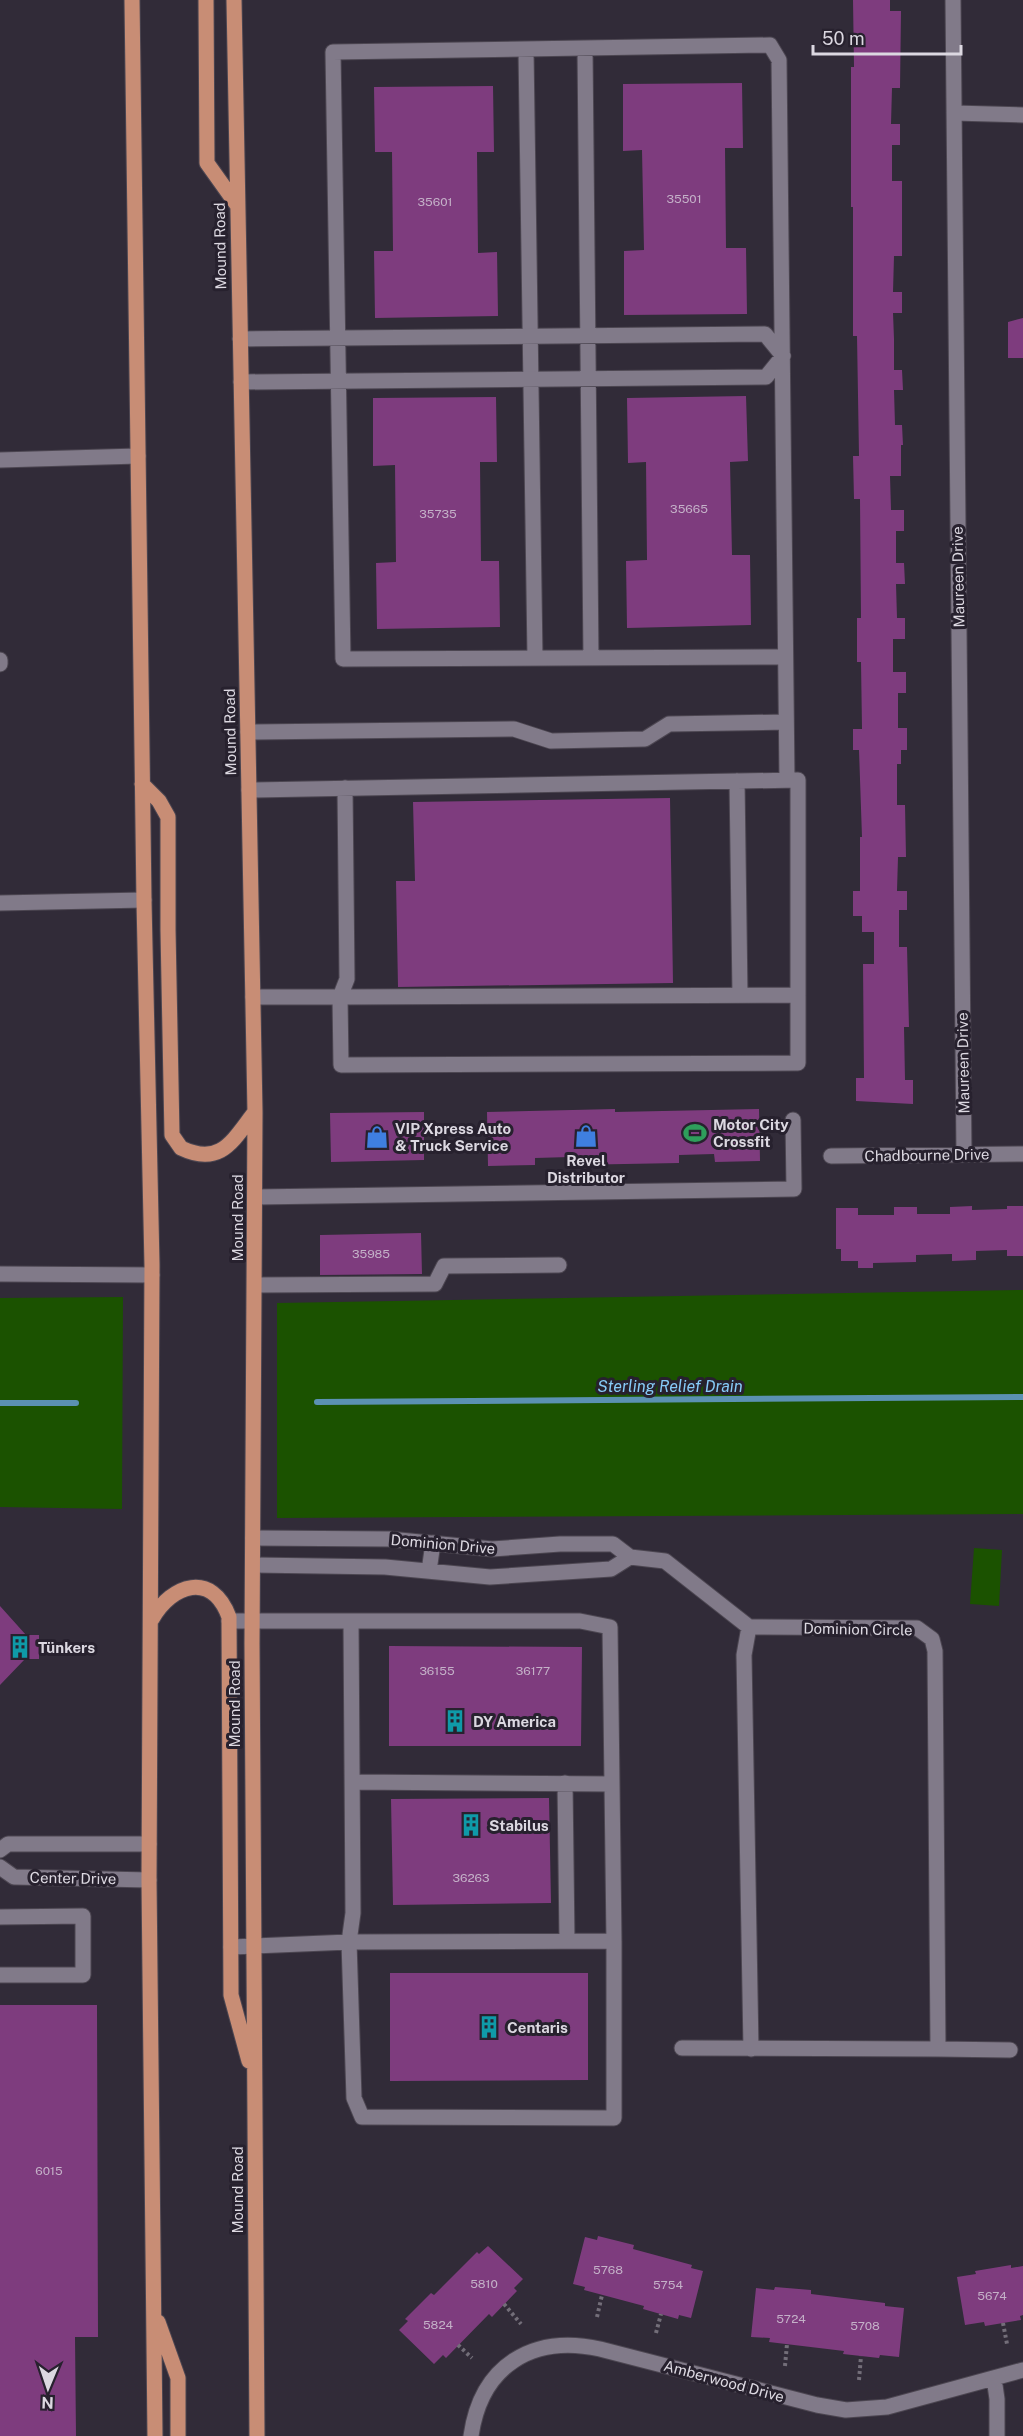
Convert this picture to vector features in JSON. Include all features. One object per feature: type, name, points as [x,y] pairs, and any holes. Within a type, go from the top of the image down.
[{"type":"main road","points":[[132,0],[142,784],[152,1275],[149,1880],[155,2436]]},
{"type":"main road","points":[[206,0],[207,163],[237,205]]},
{"type":"main road","name":"Mound Road","points":[[234,0],[255,1112],[252,1622],[257,2436]]},
{"type":"main road","points":[[142,784],[159,801],[168,818],[172,1135],[181,1149],[207,1156],[221,1152],[255,1112]]},
{"type":"main road","points":[[152,1619],[165,1600],[173,1593],[192,1588],[202,1589],[218,1597],[225,1606],[229,1621],[231,1995],[254,2081]]},
{"type":"main road","points":[[154,2311],[178,2378],[178,2436]]},
{"type":"street","name":"Maureen Drive","points":[[952,0],[964,1154]]},
{"type":"street","points":[[785,657],[343,659],[333,52],[770,45],[779,60],[787,780]]},
{"type":"street","points":[[585,49],[591,658]]},
{"type":"street","points":[[526,50],[535,658]]},
{"type":"street","points":[[954,113],[1023,115]]},
{"type":"street","points":[[240,339],[765,334],[783,356]]},
{"type":"street","points":[[241,382],[766,378],[783,356]]},
{"type":"street","points":[[0,460],[138,456]]},
{"type":"street","points":[[248,732],[514,729],[551,741],[563,741],[645,739],[669,723],[786,722]]},
{"type":"street","points":[[249,790],[345,788],[798,780],[798,1063],[341,1065],[340,997],[347,979],[345,788]]},
{"type":"street","points":[[737,781],[740,995]]},
{"type":"street","points":[[0,903],[144,900]]},
{"type":"street","points":[[253,998],[798,995]]},
{"type":"street","points":[[255,1197],[794,1189],[793,1120]]},
{"type":"street","name":"Chadbourne Drive","points":[[831,1156],[1023,1154]]},
{"type":"street","points":[[255,1285],[435,1284],[444,1266],[559,1265]]},
{"type":"street","points":[[0,1274],[152,1275]]},
{"type":"street","name":"Dominion Drive","points":[[253,1538],[389,1539],[492,1549],[560,1544],[613,1544],[630,1557],[665,1562],[749,1627]]},
{"type":"street","points":[[429,1571],[433,1543]]},
{"type":"street","name":"Dominion Drive","points":[[253,1564],[385,1567],[490,1578],[611,1569],[630,1557]]},
{"type":"street","points":[[229,1621],[580,1621],[610,1627],[614,2118],[363,2117],[354,2098],[349,1942],[353,1913],[351,1622]]},
{"type":"street","points":[[749,1627],[744,1654],[751,2049]]},
{"type":"street","name":"Dominion Circle","points":[[749,1627],[917,1628],[932,1639],[935,1651],[938,2049]]},
{"type":"street","points":[[352,1782],[612,1784]]},
{"type":"street","points":[[565,1783],[567,1941]]},
{"type":"street","points":[[0,1850],[8,1844],[149,1844]]},
{"type":"street","name":"Center Drive","points":[[0,1867],[14,1877],[149,1880]]},
{"type":"street","points":[[0,1917],[82,1916],[83,1975],[0,1975]]},
{"type":"street","points":[[231,1947],[349,1942],[614,1941]]},
{"type":"street","points":[[682,2048],[1010,2050]]},
{"type":"street","name":"Amberwood Drive","points":[[471,2436],[480,2398],[490,2381],[503,2367],[543,2349],[565,2346],[587,2346],[817,2405],[846,2410],[869,2410],[895,2406],[1023,2370]]},
{"type":"street","points":[[994,2378],[997,2398],[997,2436]]},
{"type":"path","points":[[597,2317],[602,2295]]},
{"type":"path","points":[[504,2304],[521,2324]]},
{"type":"path","points":[[656,2333],[661,2314]]},
{"type":"path","points":[[1002,2323],[1007,2344]]},
{"type":"path","points":[[785,2366],[787,2344]]},
{"type":"path","points":[[458,2345],[472,2358]]},
{"type":"path","points":[[859,2380],[861,2356]]},
{"type":"green space","name":"Sterling Relief Drain","points":[[1023,1290],[1023,1514],[277,1518],[277,1303]]},
{"type":"green space","points":[[123,1297],[122,1509],[0,1507],[0,1298]]},
{"type":"green space","points":[[974,1548],[1002,1550],[999,1606],[970,1604]]},
{"type":"building","points":[[853,0],[890,0],[890,11],[901,11],[900,88],[892,88],[891,124],[900,124],[900,145],[892,145],[892,181],[902,181],[902,256],[894,256],[893,292],[902,292],[902,313],[893,313],[894,370],[902,370],[903,390],[894,390],[895,425],[902,425],[903,445],[901,445],[901,476],[890,476],[891,510],[904,510],[904,531],[896,531],[896,563],[904,563],[905,584],[896,584],[897,618],[905,618],[905,639],[893,639],[893,672],[906,672],[906,693],[898,693],[898,728],[907,728],[907,750],[901,750],[901,764],[897,764],[897,805],[905,805],[906,857],[898,857],[897,891],[907,891],[907,910],[899,910],[899,947],[907,947],[909,1027],[904,1027],[905,1080],[913,1080],[913,1104],[856,1101],[856,1078],[864,1078],[863,964],[874,964],[874,932],[862,932],[862,916],[853,916],[853,891],[860,891],[860,837],[862,837],[859,750],[853,750],[853,729],[862,729],[861,662],[857,662],[857,618],[861,618],[860,499],[854,499],[853,456],[859,456],[857,336],[853,336],[853,207],[851,207]]},
{"type":"building","points":[[742,83],[743,148],[725,148],[726,248],[746,248],[747,314],[624,315],[624,251],[644,250],[642,150],[623,151],[623,84]]},
{"type":"building","points":[[493,86],[494,152],[477,152],[478,253],[497,252],[498,316],[375,318],[374,251],[393,251],[392,152],[375,152],[374,87]]},
{"type":"building","points":[[1023,318],[1023,358],[1008,358],[1008,322]]},
{"type":"building","points":[[746,396],[748,461],[730,462],[732,555],[750,555],[751,625],[627,628],[626,561],[647,560],[646,462],[628,463],[627,398]]},
{"type":"building","points":[[496,397],[497,462],[480,462],[481,561],[499,561],[500,627],[377,629],[376,563],[396,562],[395,465],[373,466],[373,398]]},
{"type":"building","points":[[670,798],[673,983],[398,987],[396,881],[415,881],[413,802]]},
{"type":"building","points":[[615,1109],[615,1112],[759,1109],[760,1161],[715,1162],[714,1154],[679,1155],[679,1163],[571,1165],[570,1157],[535,1158],[535,1165],[488,1166],[487,1112]]},
{"type":"building","name":"VIP Xpress Auto & Truck Service","points":[[424,1112],[424,1160],[331,1162],[330,1113]]},
{"type":"building","points":[[972,1206],[972,1210],[1023,1206],[1023,1256],[1007,1256],[1007,1250],[976,1251],[976,1260],[952,1261],[952,1254],[916,1255],[916,1262],[873,1263],[873,1268],[858,1268],[858,1261],[841,1261],[841,1249],[836,1249],[836,1208],[858,1208],[858,1215],[894,1215],[894,1207],[917,1207],[917,1214],[950,1214],[950,1207]]},
{"type":"building","points":[[421,1233],[422,1274],[320,1275],[320,1235]]},
{"type":"building","name":"Tünkers","points":[[0,1606],[26,1635],[39,1635],[39,1659],[25,1659],[0,1685]]},
{"type":"building","points":[[389,1646],[582,1647],[581,1746],[389,1746]]},
{"type":"building","points":[[549,1798],[551,1903],[393,1905],[391,1799]]},
{"type":"building","name":"Centaris","points":[[390,1973],[588,1973],[588,2080],[390,2081]]},
{"type":"building","points":[[0,2005],[97,2005],[98,2337],[75,2337],[76,2436],[0,2436]]},
{"type":"building","points":[[598,2236],[634,2245],[633,2249],[692,2265],[691,2268],[703,2271],[691,2318],[679,2315],[678,2319],[643,2309],[644,2306],[584,2290],[585,2287],[573,2284],[585,2237],[597,2240]]},
{"type":"building","points":[[488,2246],[523,2279],[514,2288],[517,2291],[492,2317],[489,2314],[446,2358],[443,2355],[434,2364],[399,2330],[408,2321],[405,2319],[431,2293],[434,2295],[477,2252],[479,2254]]},
{"type":"building","points":[[1011,2265],[1011,2268],[1023,2266],[1023,2315],[1020,2316],[1021,2320],[985,2326],[984,2322],[965,2325],[957,2277],[976,2274],[975,2271]]},
{"type":"building","points":[[775,2287],[811,2290],[811,2294],[885,2303],[885,2306],[904,2308],[899,2357],[880,2355],[879,2358],[843,2354],[844,2351],[769,2342],[770,2338],[751,2337],[756,2288],[774,2290]]},
{"type":"waterway","name":"Sterling Relief Drain","points":[[317,1402],[1023,1397]]},
{"type":"waterway","name":"Sterling Relief Drain","points":[[0,1403],[76,1403]]},
{"type":"place","name":"Motor City Crossfit","points":[[695,1133]]},
{"type":"place","name":"Revel Distributor","points":[[586,1136]]},
{"type":"place","name":"VIP Xpress Auto & Truck Service","points":[[377,1137]]},
{"type":"place","name":"Tünkers","points":[[20,1647]]},
{"type":"place","name":"DY America","points":[[455,1721]]},
{"type":"place","name":"Stabilus","points":[[471,1825]]},
{"type":"place","name":"Centaris","points":[[489,2027]]}]
